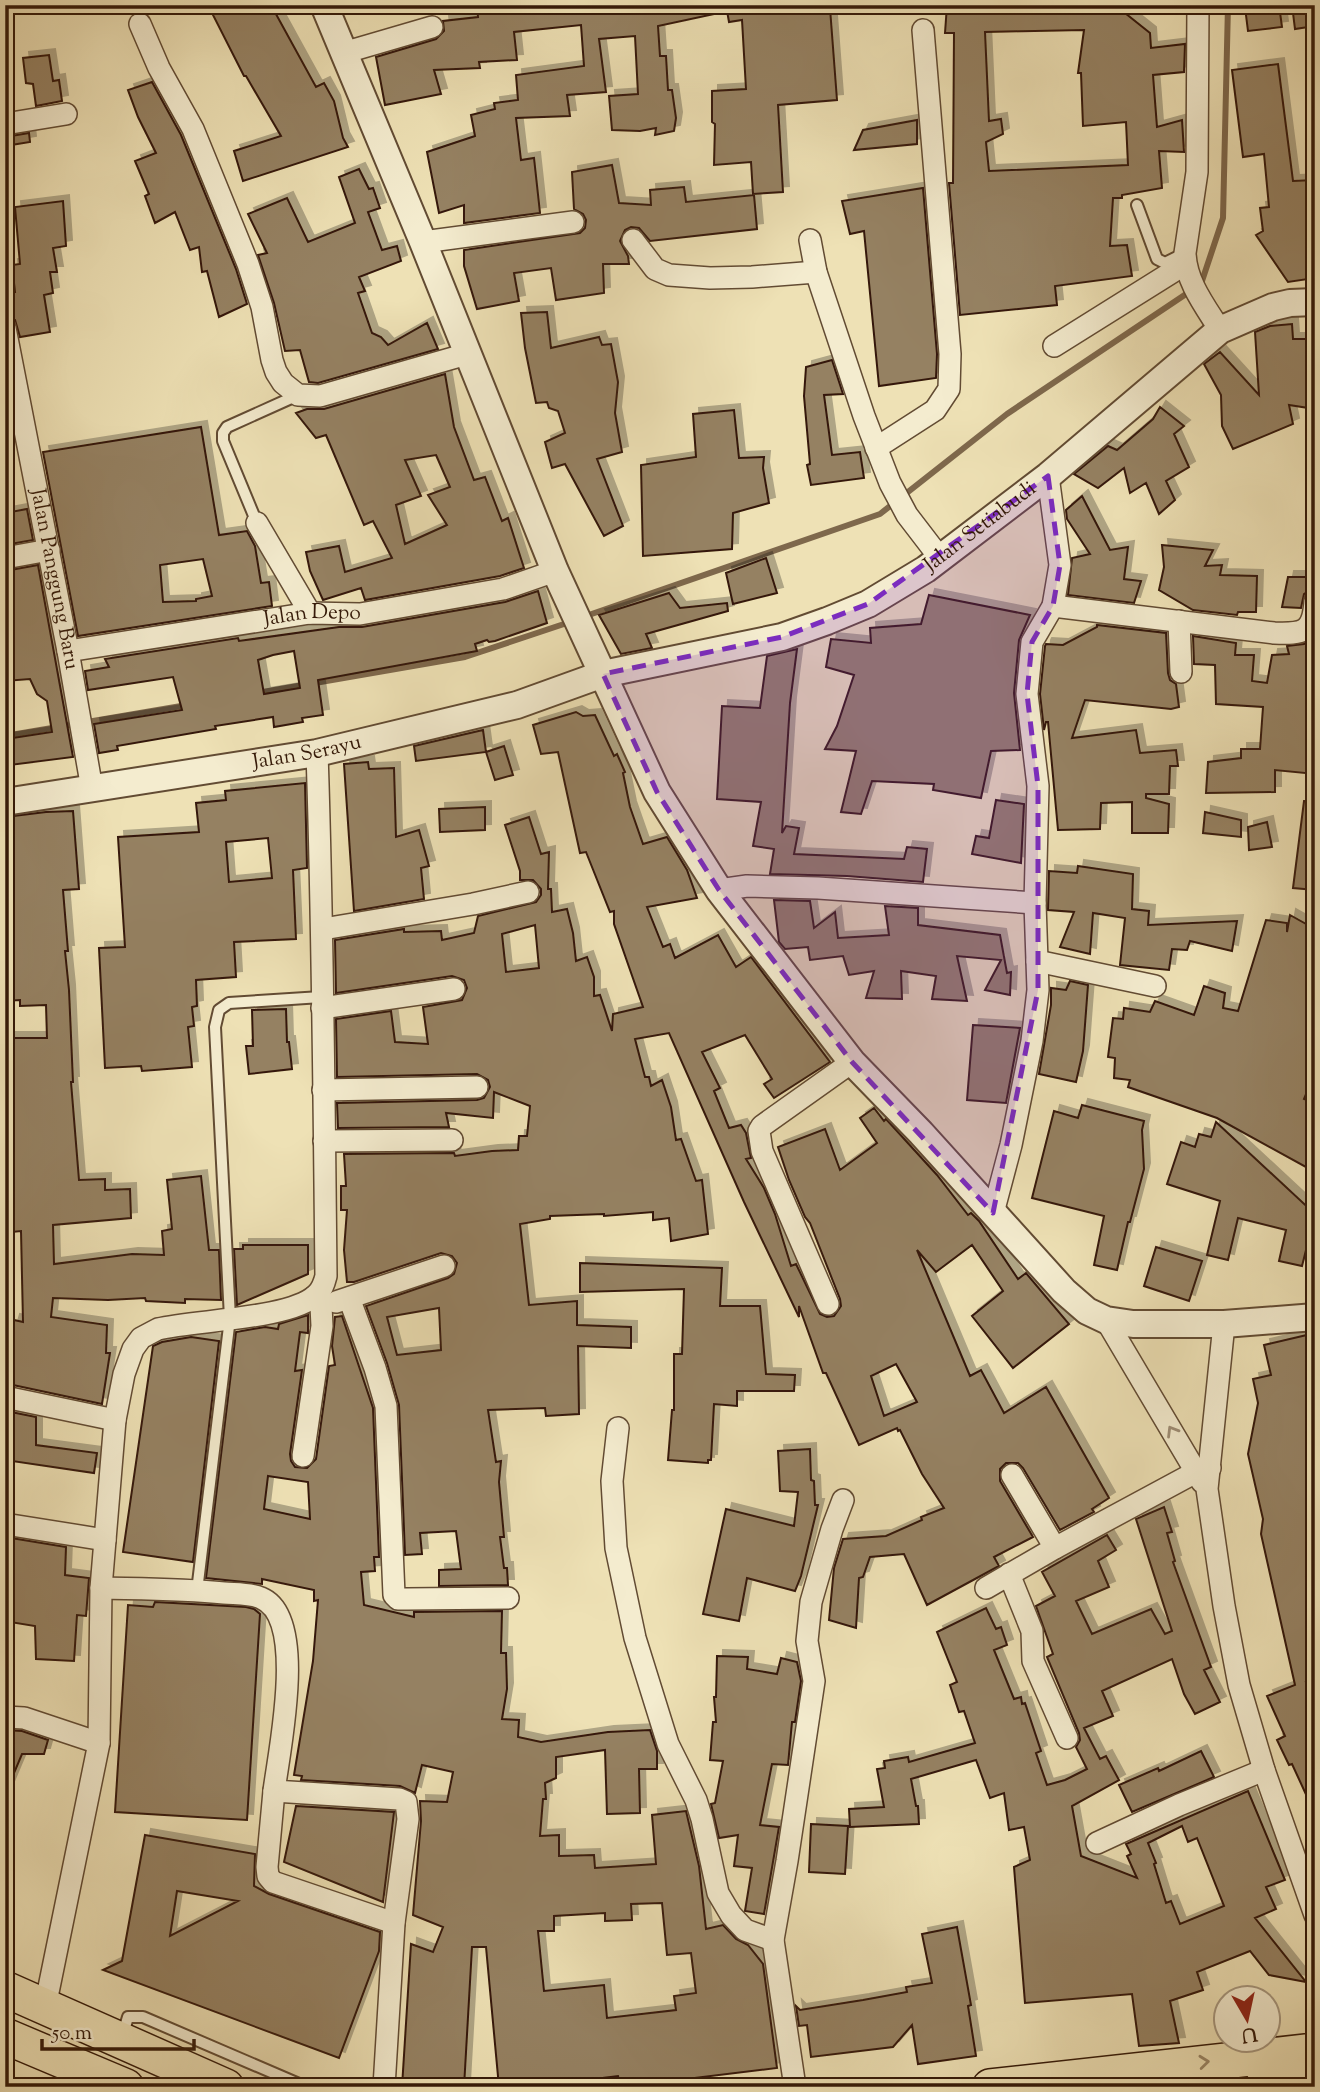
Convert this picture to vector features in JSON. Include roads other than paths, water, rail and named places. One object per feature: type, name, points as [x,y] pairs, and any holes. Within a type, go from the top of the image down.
[{"type":"highway","points":[[5,1989],[226,2087]]},
{"type":"highway","points":[[5,2036],[126,2087]]},
{"type":"highway","points":[[990,2087],[1315,2051]]},
{"type":"highway","points":[[1262,2087],[1315,2080]]},
{"type":"street","points":[[324,5],[569,603],[657,792],[719,890],[852,1062],[1064,1291],[1087,1311],[1106,1320],[1133,1324],[1224,1324],[1315,1317]]},
{"type":"street","points":[[1198,5],[1197,172],[1186,264],[1203,304],[1220,330]]},
{"type":"street","points":[[140,24],[159,68],[193,128],[248,264],[262,307],[272,360],[283,383],[298,395],[320,396],[467,354]]},
{"type":"street","points":[[343,52],[432,27]]},
{"type":"street","points":[[876,448],[935,410],[949,389],[950,354],[923,30]]},
{"type":"street","points":[[5,124],[66,114]]},
{"type":"street","points":[[423,242],[573,222]]},
{"type":"street","points":[[633,240],[655,269],[669,275],[710,278],[816,272]]},
{"type":"street","points":[[810,240],[816,272],[890,483],[907,515],[940,558]]},
{"type":"street","points":[[1054,346],[1186,264]]},
{"type":"street","name":"Jalan Setiabudi","points":[[603,674],[782,637],[868,604],[908,581],[1048,476],[1220,330],[1273,307],[1315,302]]},
{"type":"street","name":"Jalan Panggung Baru","points":[[6,336],[68,650],[92,789]]},
{"type":"street","points":[[993,1213],[1011,1145],[1032,1041],[1038,990],[1035,903],[1038,786],[1027,675],[1032,642],[1053,606],[1060,565],[1048,476]]},
{"type":"street","points":[[257,523],[310,613]]},
{"type":"street","points":[[5,558],[49,550]]},
{"type":"street","name":"Jalan Depo","points":[[68,650],[310,613],[360,614],[502,589],[555,571]]},
{"type":"street","points":[[1053,606],[1297,634],[1307,629],[1313,617],[1315,601]]},
{"type":"street","points":[[1179,621],[1181,673]]},
{"type":"street","name":"Jalan Serayu","points":[[5,802],[317,753],[466,715],[517,705],[603,674]]},
{"type":"street","points":[[303,1455],[321,1340],[317,1302],[326,1276],[321,1002],[323,929],[317,753]]},
{"type":"street","points":[[719,890],[747,886],[818,888],[1035,903]]},
{"type":"street","points":[[323,929],[473,905],[528,892]]},
{"type":"street","points":[[1037,961],[1155,986]]},
{"type":"street","points":[[321,1002],[454,989]]},
{"type":"street","points":[[828,1304],[762,1151],[759,1131],[762,1126],[852,1062]]},
{"type":"street","points":[[323,1090],[477,1087]]},
{"type":"street","points":[[324,1141],[452,1140]]},
{"type":"street","points":[[45,2007],[99,1743],[101,1588],[115,1420],[124,1374],[133,1349],[141,1338],[166,1327],[277,1312],[317,1302],[349,1298],[444,1266]]},
{"type":"street","points":[[349,1298],[387,1406],[394,1595],[398,1599],[508,1598]]},
{"type":"street","points":[[1106,1320],[1205,1476]]},
{"type":"street","points":[[1224,1324],[1205,1476],[1239,1685],[1264,1770],[1315,1915]]},
{"type":"street","points":[[5,1397],[115,1420]]},
{"type":"street","points":[[618,1429],[612,1481],[616,1548],[635,1638],[668,1744],[696,1800],[718,1893],[731,1915],[746,1930],[773,1940]]},
{"type":"street","points":[[1012,1475],[1055,1548]]},
{"type":"street","points":[[986,1588],[1055,1548],[1205,1476]]},
{"type":"street","points":[[795,2087],[773,1940],[814,1681],[807,1641],[811,1602],[843,1500]]},
{"type":"street","points":[[5,1524],[105,1540]]},
{"type":"street","points":[[1009,1574],[1032,1631],[1033,1661],[1067,1738]]},
{"type":"street","points":[[101,1588],[197,1591],[261,1598],[268,1602],[282,1628],[289,1676],[274,1791],[268,1876],[273,1882],[394,1923]]},
{"type":"street","points":[[5,1717],[24,1718],[99,1743]]},
{"type":"street","points":[[1097,1843],[1264,1770]]},
{"type":"street","points":[[274,1791],[399,1799],[406,1802],[408,1819],[394,1923],[384,2087]]},
{"type":"lane","points":[[1138,205],[1157,259],[1165,263],[1186,264]]},
{"type":"lane","points":[[257,523],[223,441],[223,433],[227,427],[298,395]]},
{"type":"lane","points":[[197,1591],[229,1318],[215,1027],[219,1010],[229,1003],[321,1002]]},
{"type":"lane","points":[[121,2040],[128,2017],[143,2017],[306,2087]]},
{"type":"waterway","points":[[583,617],[880,514],[1007,414],[1201,284],[1223,218],[1228,5]]},
{"type":"waterway","points":[[257,693],[465,657],[570,622]]},
{"type":"waterway","points":[[5,736],[187,705]]}]
